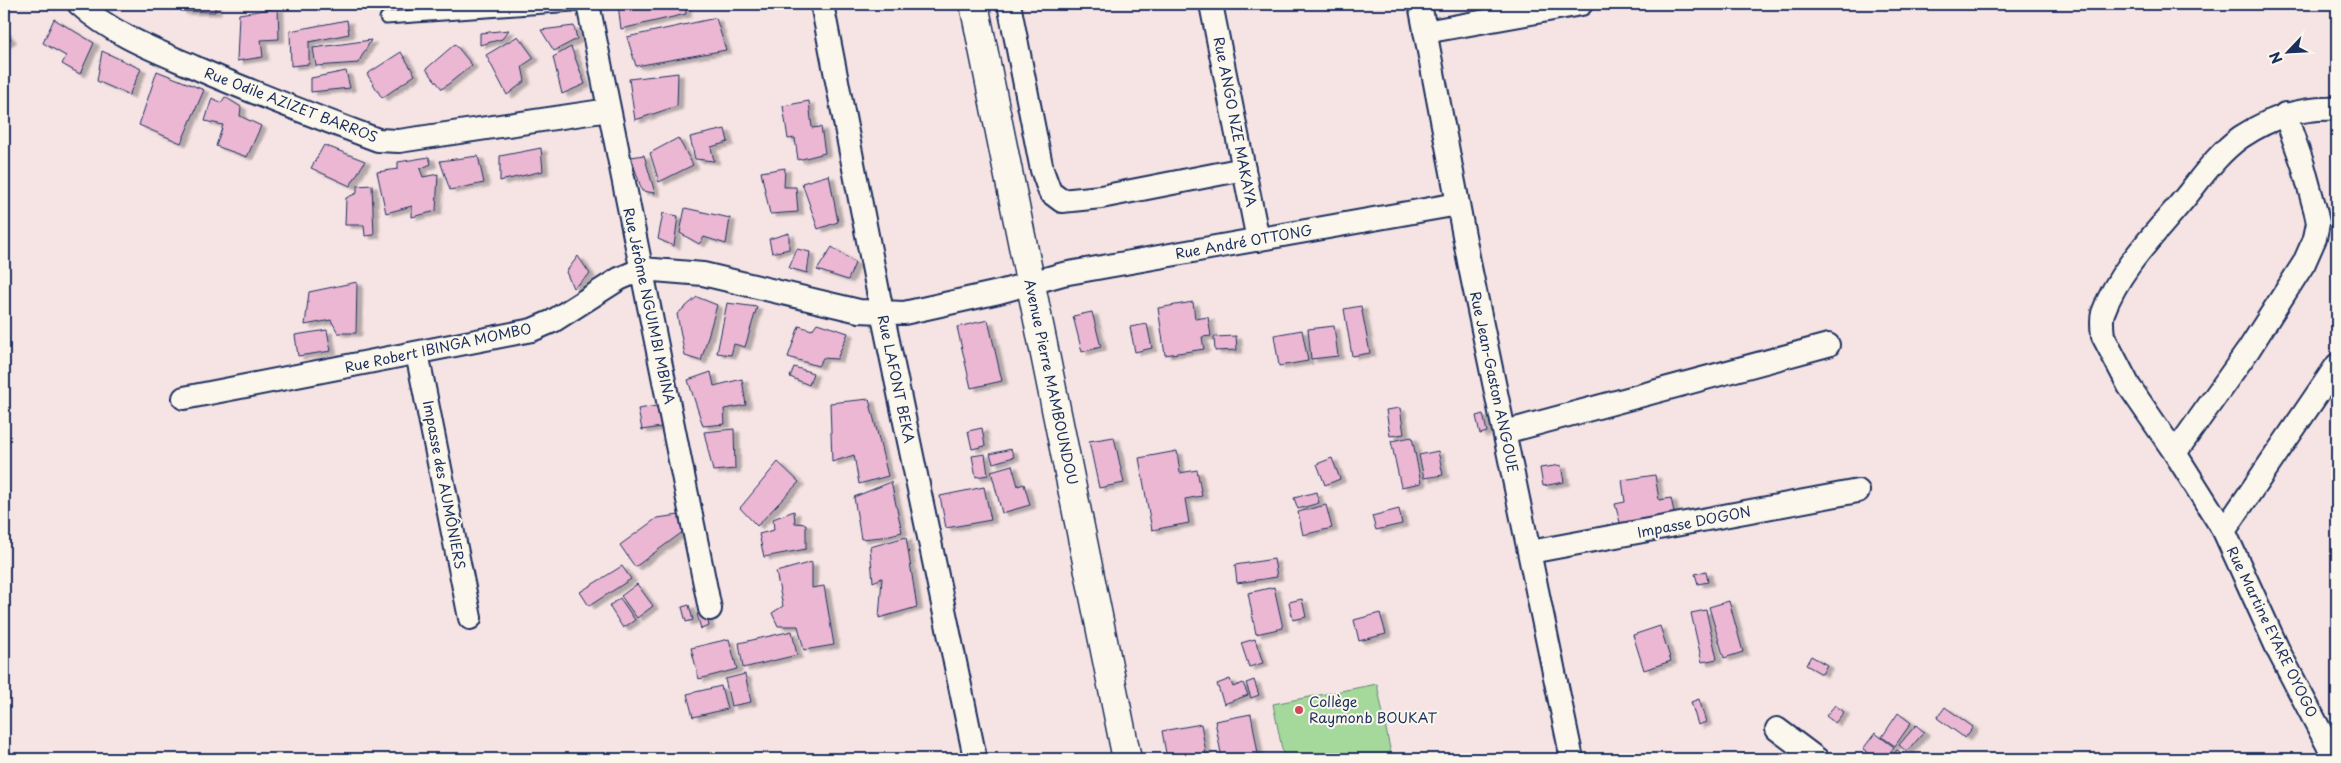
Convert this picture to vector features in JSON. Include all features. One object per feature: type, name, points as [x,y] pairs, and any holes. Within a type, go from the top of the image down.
[{"type":"street","name":"Rue Odile AZIZET BARROS","points":[[79,4],[96,20],[142,45],[214,76],[378,140],[399,141],[609,110]]},
{"type":"street","name":"Rue Jérôme NGUIMBI MBINA","points":[[588,4],[710,609]]},
{"type":"street","name":"Rue LAFONT BEKA","points":[[822,4],[882,312],[974,753]]},
{"type":"street","name":"Avenue Pierre MAMBOUNDOU","points":[[974,4],[1128,759]]},
{"type":"street","points":[[1009,4],[1042,170],[1050,192],[1062,201],[1077,201],[1101,197],[1244,169]]},
{"type":"street","name":"Rue ANGO NZE MAKAYA","points":[[1211,4],[1258,240]]},
{"type":"street","name":"Rue Jean-Gaston ANGOUE","points":[[1420,4],[1458,204],[1572,759]]},
{"type":"street","points":[[1425,32],[1582,4]]},
{"type":"street","name":"Rue Martine EYARE OYOGO","points":[[2335,759],[2280,654],[2224,531],[2175,453],[2129,386],[2110,350],[2103,336],[2102,315],[2124,272],[2216,160],[2239,138],[2285,114],[2316,108],[2337,109]]},
{"type":"street","points":[[2175,453],[2264,327],[2304,263],[2316,238],[2318,223],[2315,210],[2303,165],[2285,114]]},
{"type":"street","name":"Rue André OTTONG","points":[[1030,282],[1063,274],[1458,204]]},
{"type":"street","name":"Rue Robert IBINGA MOMBO","points":[[184,398],[532,330],[553,321],[619,279],[642,269],[703,274],[859,311],[882,312],[904,312],[998,292],[1030,282]]},
{"type":"street","points":[[1505,432],[1828,345]]},
{"type":"street","name":"Impasse des AUMÔNIERS","points":[[417,353],[470,618]]},
{"type":"street","points":[[2224,531],[2337,365]]},
{"type":"street","name":"Impasse DOGON","points":[[1530,552],[1858,491]]},
{"type":"street","points":[[1777,729],[1817,759]]},
{"type":"lane","points":[[386,18],[588,4]]},
{"type":"green space","points":[[1377,684],[1392,759],[1284,759],[1273,704]]},
{"type":"building","points":[[178,4],[215,4],[215,12],[181,11]]},
{"type":"building","points":[[618,4],[685,4],[686,14],[621,29]]},
{"type":"building","points":[[278,8],[279,39],[261,40],[263,57],[237,61],[239,14]]},
{"type":"building","points":[[716,18],[726,50],[636,66],[627,37]]},
{"type":"building","points":[[54,19],[94,43],[80,74],[62,64],[66,56],[43,43]]},
{"type":"building","points":[[347,20],[349,34],[309,42],[309,64],[291,66],[290,31]]},
{"type":"building","points":[[574,26],[577,39],[554,51],[541,30]]},
{"type":"building","points":[[509,30],[502,39],[480,45],[480,33]]},
{"type":"building","points":[[4,31],[11,39],[4,45]]},
{"type":"building","points":[[518,36],[534,58],[522,66],[525,81],[507,95],[486,55]]},
{"type":"building","points":[[371,40],[358,63],[316,66],[313,48]]},
{"type":"building","points":[[455,44],[472,65],[442,89],[426,69]]},
{"type":"building","points":[[571,47],[585,84],[562,94],[553,57]]},
{"type":"building","points":[[102,51],[141,69],[129,95],[97,81]]},
{"type":"building","points":[[401,52],[415,75],[382,98],[367,74]]},
{"type":"building","points":[[157,71],[204,90],[181,143],[139,125]]},
{"type":"building","points":[[346,71],[350,88],[311,92],[311,78]]},
{"type":"building","points":[[678,73],[677,106],[635,120],[629,79]]},
{"type":"building","points":[[225,97],[241,107],[240,116],[261,126],[247,157],[216,146],[223,125],[205,121],[212,98],[221,103]]},
{"type":"building","points":[[809,101],[812,128],[821,127],[825,153],[798,160],[795,138],[788,139],[783,106]]},
{"type":"building","points":[[725,129],[728,142],[711,147],[714,161],[695,159],[690,137]]},
{"type":"building","points":[[678,138],[693,165],[659,182],[650,153]]},
{"type":"building","points":[[324,145],[365,161],[350,186],[311,168]]},
{"type":"building","points":[[541,148],[543,171],[500,181],[500,156]]},
{"type":"building","points":[[644,155],[655,193],[642,191],[631,157]]},
{"type":"building","points":[[478,156],[484,183],[450,190],[440,161]]},
{"type":"building","points":[[429,157],[431,164],[420,169],[423,177],[438,174],[436,211],[412,217],[412,206],[386,213],[377,172],[398,169],[398,162]]},
{"type":"building","points":[[785,168],[784,187],[796,187],[798,212],[770,214],[761,172]]},
{"type":"building","points":[[829,175],[838,222],[818,229],[802,183]]},
{"type":"building","points":[[372,185],[374,235],[365,236],[364,225],[345,225],[346,198],[357,193],[357,186]]},
{"type":"building","points":[[685,208],[730,218],[726,244],[704,237],[699,244],[680,233]]},
{"type":"building","points":[[663,213],[678,216],[674,246],[658,239]]},
{"type":"building","points":[[789,233],[789,249],[772,253],[769,239]]},
{"type":"building","points":[[832,247],[855,263],[848,280],[817,270]]},
{"type":"building","points":[[797,249],[810,252],[807,273],[789,268]]},
{"type":"building","points":[[578,256],[590,274],[573,288],[566,272]]},
{"type":"building","points":[[357,282],[356,333],[338,333],[331,320],[305,325],[309,292]]},
{"type":"building","points":[[697,297],[717,305],[701,361],[685,356],[677,314]]},
{"type":"building","points":[[1193,302],[1195,319],[1208,317],[1211,336],[1202,337],[1204,349],[1165,355],[1158,308]]},
{"type":"building","points":[[727,303],[757,307],[745,347],[734,344],[731,355],[717,353]]},
{"type":"building","points":[[1361,306],[1370,353],[1352,356],[1344,309]]},
{"type":"building","points":[[1092,312],[1101,347],[1082,352],[1073,316]]},
{"type":"building","points":[[988,320],[1002,381],[971,388],[957,327]]},
{"type":"building","points":[[817,323],[848,333],[837,359],[823,358],[818,366],[788,357],[799,326],[812,330]]},
{"type":"building","points":[[1147,324],[1152,348],[1135,352],[1130,327]]},
{"type":"building","points":[[1334,326],[1338,356],[1311,359],[1308,329]]},
{"type":"building","points":[[327,330],[331,351],[298,356],[295,335]]},
{"type":"building","points":[[1302,330],[1308,361],[1279,366],[1274,335]]},
{"type":"building","points":[[1236,336],[1237,350],[1215,351],[1214,337]]},
{"type":"building","points":[[794,367],[813,373],[809,385],[790,377]]},
{"type":"building","points":[[711,372],[714,386],[742,379],[746,405],[724,409],[725,424],[703,426],[688,380]]},
{"type":"building","points":[[869,399],[888,476],[859,484],[854,455],[832,462],[830,403]]},
{"type":"building","points":[[657,406],[661,427],[642,430],[638,409]]},
{"type":"building","points":[[1400,408],[1404,434],[1390,436],[1386,410]]},
{"type":"building","points":[[1483,414],[1487,432],[1480,434],[1476,416]]},
{"type":"building","points":[[982,428],[985,446],[972,449],[968,431]]},
{"type":"building","points":[[734,429],[735,469],[713,471],[704,432]]},
{"type":"building","points":[[1114,437],[1124,483],[1099,488],[1089,441]]},
{"type":"building","points":[[1412,437],[1421,483],[1401,487],[1391,441]]},
{"type":"building","points":[[1011,449],[1014,457],[993,463],[990,454]]},
{"type":"building","points":[[1177,451],[1180,473],[1197,470],[1202,496],[1185,499],[1189,523],[1152,530],[1139,458]]},
{"type":"building","points":[[1438,451],[1443,475],[1424,478],[1419,455]]},
{"type":"building","points":[[985,454],[988,475],[976,477],[972,456]]},
{"type":"building","points":[[1332,458],[1340,479],[1325,485],[1317,464]]},
{"type":"building","points":[[778,462],[799,482],[757,526],[740,508]]},
{"type":"building","points":[[1012,465],[1018,486],[1024,484],[1030,505],[1002,513],[991,471]]},
{"type":"building","points":[[1561,465],[1564,482],[1543,486],[1540,468]]},
{"type":"building","points":[[1655,475],[1659,500],[1671,498],[1675,517],[1621,526],[1615,504],[1625,502],[1622,480]]},
{"type":"building","points":[[891,482],[902,532],[882,537],[861,539],[854,497]]},
{"type":"building","points":[[984,487],[991,520],[946,528],[940,496]]},
{"type":"building","points":[[1316,492],[1319,503],[1298,509],[1294,498]]},
{"type":"building","points":[[1326,505],[1332,528],[1303,535],[1298,512]]},
{"type":"building","points":[[1399,509],[1402,524],[1376,530],[1372,516]]},
{"type":"building","points":[[794,511],[795,523],[806,524],[806,549],[764,557],[759,534],[774,530],[773,519]]},
{"type":"building","points":[[679,515],[684,531],[635,567],[620,545],[657,518]]},
{"type":"building","points":[[906,537],[917,607],[879,618],[882,578],[873,582],[870,547]]},
{"type":"building","points":[[1274,559],[1277,577],[1237,583],[1235,565]]},
{"type":"building","points":[[812,562],[812,588],[824,586],[834,645],[804,650],[798,626],[778,626],[772,613],[783,606],[776,572]]},
{"type":"building","points":[[622,566],[631,579],[589,606],[580,592]]},
{"type":"building","points":[[1706,571],[1708,582],[1698,584],[1695,574]]},
{"type":"building","points":[[637,584],[653,606],[637,618],[621,596]]},
{"type":"building","points":[[1274,587],[1283,628],[1256,634],[1248,593]]},
{"type":"building","points":[[620,598],[635,620],[623,628],[609,606]]},
{"type":"building","points":[[1302,599],[1306,617],[1293,620],[1289,602]]},
{"type":"building","points":[[1729,601],[1743,652],[1724,658],[1709,607]]},
{"type":"building","points":[[689,605],[693,620],[686,622],[682,607]]},
{"type":"building","points":[[1706,610],[1717,659],[1702,662],[1691,613]]},
{"type":"building","points":[[706,612],[709,626],[701,629],[697,614]]},
{"type":"building","points":[[1380,613],[1386,634],[1359,641],[1354,620]]},
{"type":"building","points":[[1660,626],[1671,661],[1644,670],[1633,635]]},
{"type":"building","points":[[792,631],[797,655],[743,668],[739,643]]},
{"type":"building","points":[[729,639],[737,669],[699,679],[691,648]]},
{"type":"building","points":[[1255,639],[1263,663],[1249,667],[1241,643]]},
{"type":"building","points":[[1811,656],[1827,665],[1822,674],[1806,665]]},
{"type":"building","points":[[745,674],[751,702],[731,706],[725,679]]},
{"type":"building","points":[[1230,679],[1233,687],[1243,683],[1248,695],[1224,704],[1217,684]]},
{"type":"building","points":[[1254,680],[1259,695],[1251,698],[1246,683]]},
{"type":"building","points":[[721,686],[727,709],[693,717],[687,694]]},
{"type":"building","points":[[1699,699],[1706,722],[1698,725],[1691,702]]},
{"type":"building","points":[[1835,705],[1844,712],[1835,723],[1826,716]]},
{"type":"building","points":[[1945,707],[1973,727],[1965,738],[1937,718]]},
{"type":"building","points":[[1898,713],[1911,723],[1895,746],[1882,737]]},
{"type":"building","points":[[1251,714],[1259,759],[1222,759],[1215,721]]},
{"type":"building","points":[[1201,724],[1207,759],[1167,759],[1162,731]]},
{"type":"building","points":[[1916,725],[1924,732],[1907,752],[1899,745]]},
{"type":"building","points":[[1875,733],[1894,747],[1885,759],[1877,759],[1863,749]]},
{"type":"building","points":[[1897,750],[1909,759],[1890,759]]},
{"type":"place","name":"Collège Raymonb BOUKAT","points":[[1299,710]]}]
